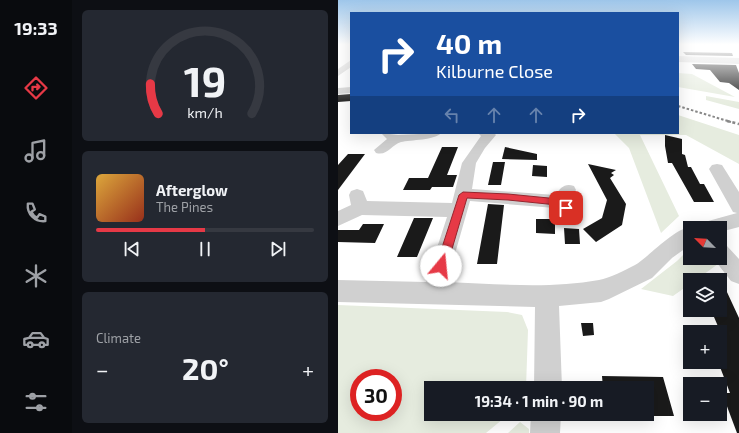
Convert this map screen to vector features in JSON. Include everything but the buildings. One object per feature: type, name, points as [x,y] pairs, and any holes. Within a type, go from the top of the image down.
[{"type":"street","points":[[338,73],[348,65]]},
{"type":"street","points":[[338,91],[350,90]]},
{"type":"street","points":[[381,150],[392,136],[420,134]]},
{"type":"street","points":[[433,294],[461,202],[469,163],[488,134]]},
{"type":"street","points":[[717,169],[732,186],[739,207]]},
{"type":"street","points":[[338,219],[358,202],[461,202],[508,197],[564,196],[574,215]]},
{"type":"street","points":[[727,223],[739,220]]},
{"type":"street","points":[[338,292],[547,296],[601,290],[644,271],[665,252],[683,240]]},
{"type":"street","points":[[727,260],[739,274]]},
{"type":"street","points":[[547,296],[548,381]]},
{"type":"street","points":[[545,433],[546,421]]},
{"type":"shaded area","points":[[679,73],[692,74],[735,97],[679,87]]},
{"type":"shaded area","points":[[706,96],[739,102],[739,109],[706,100]]},
{"type":"shaded area","points":[[679,115],[739,135],[739,164],[686,135],[640,135],[679,216],[661,233],[629,148],[615,134],[679,134]]},
{"type":"shaded area","points":[[683,255],[683,265],[717,265],[706,273],[683,273],[683,289],[673,296],[641,289]]},
{"type":"shaded area","points":[[338,305],[507,312],[522,315],[528,330],[526,381],[424,381],[424,421],[501,421],[486,433],[338,433]]},
{"type":"shaded area","points":[[520,422],[529,429],[529,433],[508,433]]},
{"type":"railway","points":[[679,106],[731,122]]},
{"type":"railway","points":[[727,121],[731,122]]},
{"type":"railway","points":[[731,122],[739,124]]},
{"type":"route","points":[[441,266],[463,195],[508,197],[559,202],[566,208]]}]
